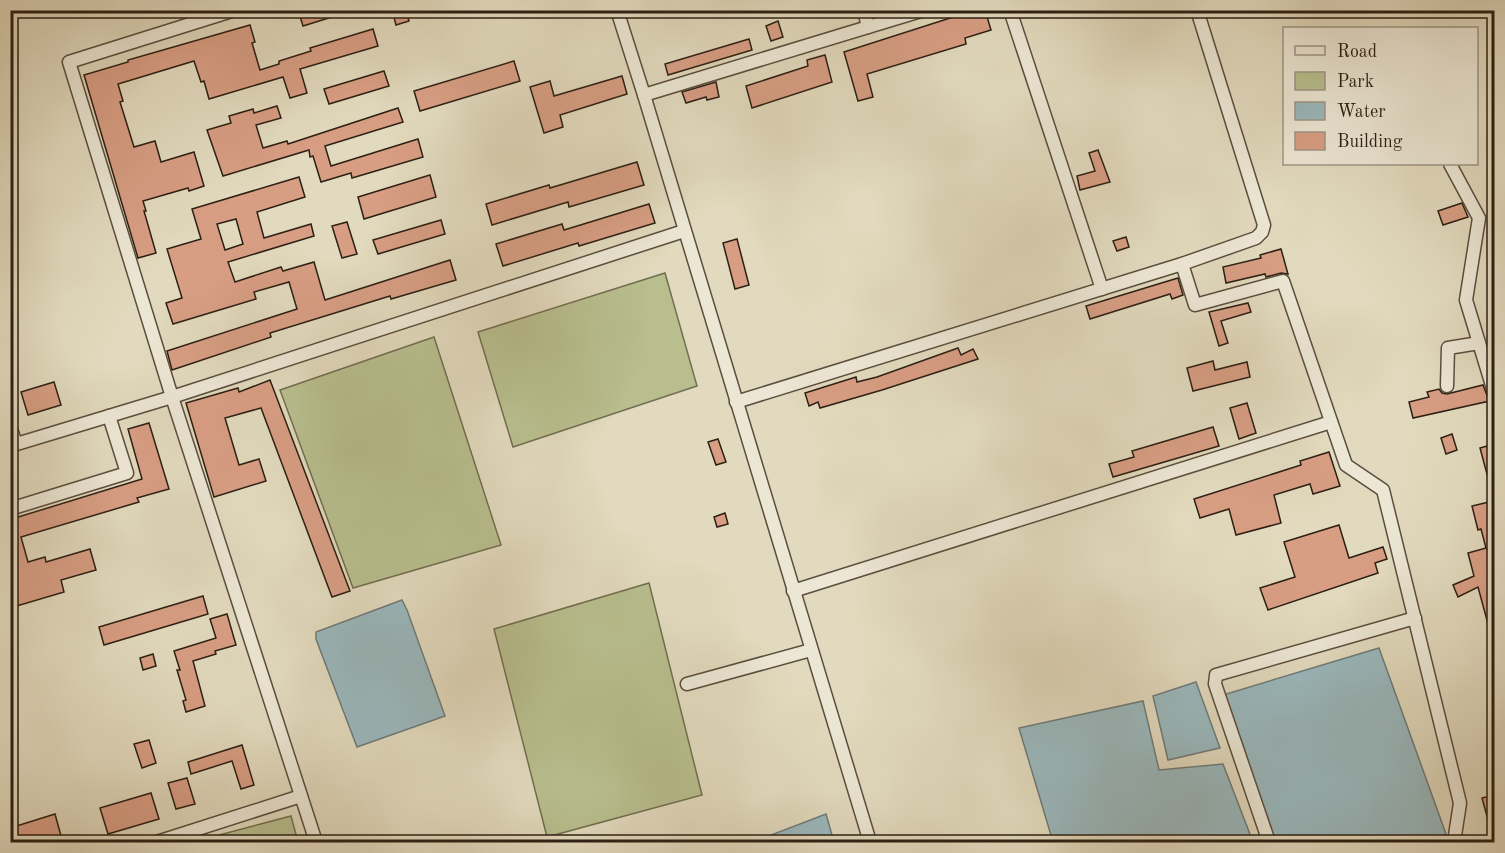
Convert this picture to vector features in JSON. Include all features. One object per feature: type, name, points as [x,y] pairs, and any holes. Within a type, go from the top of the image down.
[{"type":"street","points":[[235,10],[69,62],[172,397],[316,843]]},
{"type":"street","points":[[617,10],[870,843]]},
{"type":"street","points":[[864,10],[868,27]]},
{"type":"street","points":[[644,96],[924,10]]},
{"type":"street","points":[[1010,10],[1102,289]]},
{"type":"street","points":[[736,402],[1182,264],[1256,238],[1262,232],[1264,225],[1197,10]]},
{"type":"street","points":[[1451,165],[1479,218],[1466,300],[1494,392]]},
{"type":"street","points":[[10,426],[13,445],[172,397],[684,231]]},
{"type":"street","points":[[1182,264],[1195,305],[1283,281],[1346,465],[1383,490],[1460,803],[1454,843]]},
{"type":"street","points":[[1447,386],[1448,348],[1479,343]]},
{"type":"street","points":[[10,509],[127,473],[109,416]]},
{"type":"street","points":[[793,591],[1331,422]]},
{"type":"street","points":[[1269,843],[1215,684],[1216,675],[1414,618]]},
{"type":"street","points":[[687,684],[811,650]]},
{"type":"street","points":[[157,843],[301,796]]},
{"type":"green space","points":[[665,273],[697,386],[513,447],[478,332]]},
{"type":"green space","points":[[434,337],[501,545],[353,588],[280,390]]},
{"type":"green space","points":[[649,583],[702,795],[547,837],[494,629]]},
{"type":"green space","points":[[291,816],[298,842],[193,842]]},
{"type":"water","points":[[402,600],[445,716],[357,747],[316,639],[316,632]]},
{"type":"water","points":[[1379,648],[1446,834],[1423,842],[1273,842],[1223,695]]},
{"type":"water","points":[[1196,682],[1220,748],[1168,760],[1153,696]]},
{"type":"water","points":[[1143,701],[1159,770],[1223,764],[1253,842],[1053,842],[1019,728]]},
{"type":"water","points":[[826,814],[834,842],[753,842]]},
{"type":"building","points":[[306,10],[345,10],[345,13],[303,26],[299,13]]},
{"type":"building","points":[[392,10],[406,10],[409,21],[396,25]]},
{"type":"building","points":[[975,10],[985,10],[991,30],[965,38],[966,44],[867,74],[873,97],[858,101],[844,52]]},
{"type":"building","points":[[778,21],[783,37],[771,41],[766,26]]},
{"type":"building","points":[[250,25],[255,42],[252,43],[260,70],[279,64],[279,61],[311,51],[310,48],[373,29],[378,46],[300,69],[307,93],[290,98],[283,77],[209,99],[204,81],[201,82],[194,61],[118,84],[123,101],[120,102],[134,147],[155,141],[161,162],[194,152],[204,186],[189,191],[188,188],[143,201],[156,253],[138,258],[84,75]]},
{"type":"building","points":[[749,39],[752,50],[668,75],[665,64]]},
{"type":"building","points":[[825,55],[832,82],[752,108],[746,86],[808,66],[807,60]]},
{"type":"building","points":[[514,61],[520,81],[420,111],[414,91]]},
{"type":"building","points":[[384,71],[389,86],[329,104],[324,89]]},
{"type":"building","points":[[622,76],[627,94],[560,115],[563,127],[544,133],[530,87],[550,81],[554,96]]},
{"type":"building","points":[[716,82],[719,97],[707,100],[706,97],[686,103],[682,92]]},
{"type":"building","points":[[277,106],[281,118],[256,125],[263,148],[287,141],[288,144],[398,108],[403,122],[325,146],[331,166],[418,139],[423,157],[352,178],[351,173],[321,182],[309,150],[223,176],[207,130],[231,123],[229,116],[253,109],[254,113]]},
{"type":"building","points":[[1098,150],[1110,182],[1080,190],[1077,176],[1095,171],[1089,153]]},
{"type":"building","points":[[637,162],[644,185],[569,207],[568,202],[492,225],[486,204]]},
{"type":"building","points":[[430,175],[436,197],[364,219],[358,197]]},
{"type":"building","points":[[299,177],[305,197],[257,212],[264,238],[311,224],[314,236],[228,262],[235,282],[281,267],[283,271],[314,262],[325,300],[450,260],[456,280],[391,299],[390,296],[270,333],[271,337],[172,370],[167,351],[297,309],[289,282],[254,292],[256,299],[173,324],[166,303],[182,298],[167,249],[201,239],[192,209]],"holes":[[[236,219],[243,244],[225,250],[217,224]]]},
{"type":"building","points":[[1462,203],[1468,217],[1443,225],[1438,211]]},
{"type":"building","points":[[649,204],[655,223],[503,266],[496,244],[562,224],[564,230]]},
{"type":"building","points":[[441,220],[445,234],[378,254],[373,240]]},
{"type":"building","points":[[347,222],[357,254],[342,258],[332,226]]},
{"type":"building","points":[[1126,237],[1129,247],[1117,251],[1113,241]]},
{"type":"building","points":[[737,239],[749,285],[735,289],[723,243]]},
{"type":"building","points":[[1281,249],[1288,274],[1281,273],[1266,277],[1265,274],[1226,283],[1223,267],[1261,258],[1260,255]]},
{"type":"building","points":[[1178,278],[1183,295],[1172,299],[1170,294],[1090,319],[1086,306]]},
{"type":"building","points":[[1248,303],[1251,312],[1221,321],[1228,343],[1219,346],[1209,312]]},
{"type":"building","points":[[958,348],[961,355],[973,349],[978,359],[820,408],[818,402],[809,406],[805,393],[856,377],[857,382],[877,377]]},
{"type":"building","points":[[1213,361],[1215,370],[1247,362],[1250,377],[1193,391],[1187,368]]},
{"type":"building","points":[[270,380],[350,591],[332,597],[261,408],[225,418],[239,465],[259,459],[266,481],[214,497],[186,403],[238,388],[239,392]]},
{"type":"building","points":[[54,382],[61,405],[28,415],[21,392]]},
{"type":"building","points":[[1483,385],[1488,398],[1494,400],[1413,418],[1409,402],[1429,397],[1427,392],[1439,389],[1442,393],[1447,394]]},
{"type":"building","points":[[1247,403],[1256,433],[1239,439],[1230,408]]},
{"type":"building","points":[[149,423],[169,489],[137,498],[139,502],[21,537],[28,562],[45,557],[46,562],[90,549],[96,570],[61,580],[64,592],[10,608],[10,517],[15,518],[142,479],[128,429]]},
{"type":"building","points":[[1213,427],[1219,446],[1113,477],[1109,464],[1134,457],[1132,451]]},
{"type":"building","points":[[1452,434],[1457,450],[1446,454],[1441,438]]},
{"type":"building","points":[[718,439],[726,462],[716,465],[708,442]]},
{"type":"building","points":[[1494,444],[1494,489],[1491,489],[1480,448]]},
{"type":"building","points":[[1329,452],[1340,486],[1313,494],[1310,484],[1274,495],[1281,523],[1236,535],[1229,509],[1200,518],[1194,499],[1301,465],[1300,461]]},
{"type":"building","points":[[1493,501],[1494,547],[1487,549],[1492,570],[1494,569],[1494,634],[1491,635],[1478,587],[1458,597],[1453,585],[1474,576],[1468,553],[1486,548],[1481,529],[1478,530],[1472,506]]},
{"type":"building","points":[[725,513],[728,524],[717,527],[714,517]]},
{"type":"building","points":[[1339,525],[1349,558],[1383,547],[1387,559],[1375,563],[1378,573],[1268,610],[1260,588],[1295,577],[1284,542]]},
{"type":"building","points":[[203,596],[208,614],[104,645],[99,627]]},
{"type":"building","points":[[227,614],[236,645],[193,661],[205,706],[186,712],[183,701],[186,700],[174,651],[216,638],[210,619]]},
{"type":"building","points":[[153,654],[156,666],[143,670],[140,658]]},
{"type":"building","points":[[149,740],[156,763],[142,768],[134,744]]},
{"type":"building","points":[[242,745],[254,785],[241,789],[232,761],[191,774],[188,762]]},
{"type":"building","points":[[187,778],[195,804],[176,809],[168,783]]},
{"type":"building","points":[[151,793],[159,819],[108,834],[100,808]]},
{"type":"building","points":[[1494,795],[1494,831],[1491,831],[1482,798]]},
{"type":"building","points":[[55,814],[63,843],[10,843],[10,828]]}]
